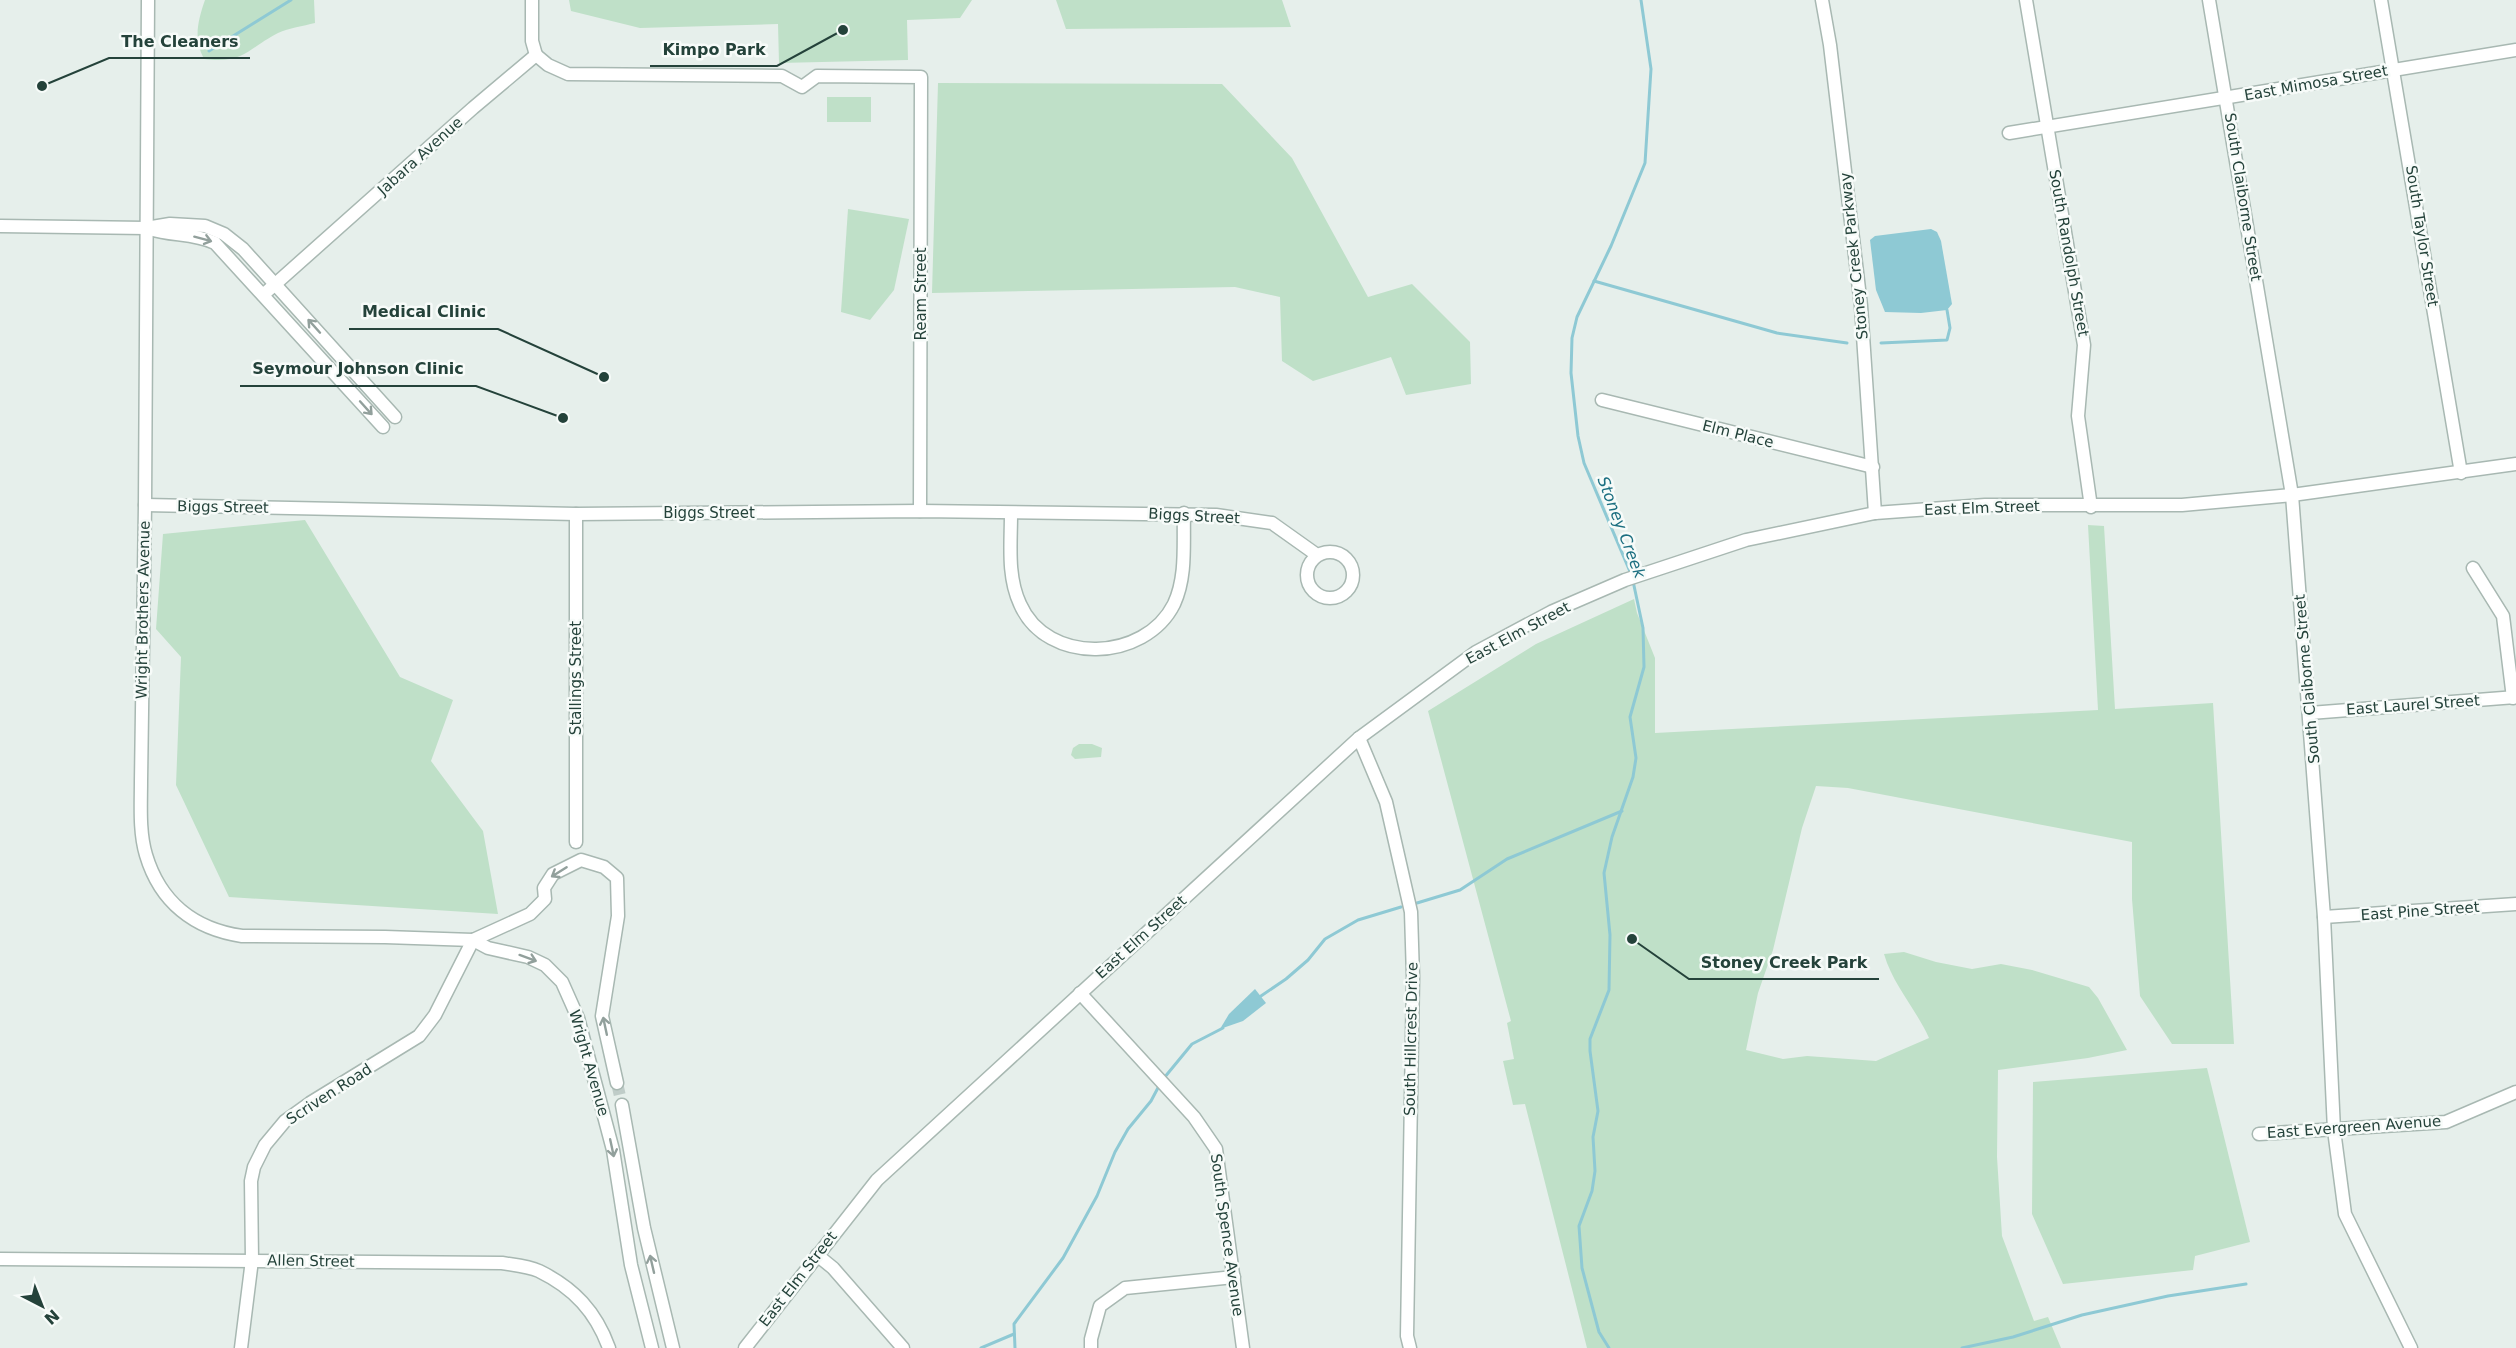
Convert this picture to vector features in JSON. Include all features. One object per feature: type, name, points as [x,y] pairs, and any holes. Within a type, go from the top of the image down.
[{"type":"street","name":"Wright Brothers Avenue","points":[[147,0],[141,824],[146,854],[152,870],[171,901],[186,916],[203,926],[232,935],[473,940]]},
{"type":"street","points":[[532,0],[532,41],[536,55]]},
{"type":"street","name":"Stoney Creek Parkway","points":[[1822,0],[1832,57],[1861,306],[1875,513]]},
{"type":"street","name":"South Randolph Street","points":[[2026,0],[2084,345],[2078,416],[2091,507]]},
{"type":"street","name":"South Claiborne Street","points":[[2209,0],[2292,495],[2325,917],[2334,1130],[2345,1214],[2411,1348]]},
{"type":"street","name":"South Taylor Street","points":[[2381,0],[2461,473]]},
{"type":"street","name":"East Mimosa Street","points":[[2009,133],[2516,50]]},
{"type":"street","name":"Ream Street","points":[[536,55],[548,65],[568,74],[782,76],[802,87],[817,76],[921,76],[920,511]]},
{"type":"street","name":"Jabara Avenue","points":[[264,295],[473,108],[536,55]]},
{"type":"street","points":[[0,226],[146,228],[170,224],[205,226],[224,234],[243,249],[395,417]]},
{"type":"street","points":[[146,228],[168,235],[202,237],[215,243],[383,427]]},
{"type":"street","name":"Elm Place","points":[[1602,400],[1873,467]]},
{"type":"street","name":"East Elm Street","points":[[745,1348],[877,1180],[1359,738],[1476,652],[1551,612],[1625,580],[1746,540],[1875,513],[1985,505],[2091,507],[2182,505],[2292,495],[2516,464]]},
{"type":"street","name":"Biggs Street","points":[[145,505],[576,514],[920,511],[1011,514],[1216,514],[1272,523],[1317,555]]},
{"type":"street","points":[[1011,514],[1012,580],[1021,606],[1036,625],[1056,641],[1080,649],[1105,650],[1131,644],[1155,628],[1173,605],[1182,580],[1184,513]]},
{"type":"street","name":"Stallings Street","points":[[576,514],[576,842]]},
{"type":"street","points":[[2473,568],[2503,616],[2514,697]]},
{"type":"street","name":"East Laurel Street","points":[[2310,713],[2514,697]]},
{"type":"street","name":"South Hillcrest Drive","points":[[1359,738],[1386,802],[1411,912],[1413,977],[1407,1336],[1410,1348]]},
{"type":"street","name":"Wright Avenue","points":[[473,940],[530,914],[545,899],[543,888],[553,874],[581,860],[604,867],[617,878],[618,916],[602,1016],[617,1083]]},
{"type":"street","name":"East Pine Street","points":[[2325,917],[2516,904]]},
{"type":"street","name":"Wright Avenue","points":[[473,940],[488,948],[528,957],[544,965],[562,982],[571,1000],[613,1150],[631,1265],[652,1348]]},
{"type":"street","name":"Scriven Road","points":[[241,1348],[252,1260],[251,1181],[254,1167],[265,1145],[285,1121],[310,1103],[419,1036],[435,1015],[473,940]]},
{"type":"street","name":"South Spence Avenue","points":[[1080,993],[1194,1117],[1216,1149],[1243,1348]]},
{"type":"street","name":"East Evergreen Avenue","points":[[2259,1134],[2446,1122],[2516,1092]]},
{"type":"street","name":"Wright Avenue","points":[[621,1105],[644,1228],[673,1348]]},
{"type":"street","points":[[817,1255],[833,1268],[903,1348]]},
{"type":"street","name":"Allen Street","points":[[0,1259],[502,1263],[537,1270],[572,1292],[600,1324],[609,1348]]},
{"type":"street","points":[[1091,1348],[1091,1339],[1100,1306],[1125,1288],[1234,1277]]},
{"type":"green space","points":[[205,0],[314,0],[315,23],[278,33],[237,57],[204,59],[199,44],[198,30]]},
{"type":"green space","points":[[569,0],[972,0],[960,18],[907,20],[908,60],[779,63],[778,24],[640,28],[571,11]]},
{"type":"green space","points":[[1056,0],[1282,0],[1291,27],[1066,29]]},
{"type":"green space","points":[[938,83],[1222,84],[1292,158],[1368,297],[1412,284],[1470,342],[1471,384],[1406,395],[1391,357],[1313,381],[1282,361],[1280,297],[1235,287],[932,293]]},
{"type":"green space","points":[[827,97],[871,97],[871,122],[827,122]]},
{"type":"green space","points":[[848,209],[909,219],[894,290],[870,320],[841,312]]},
{"type":"green space","points":[[305,520],[400,677],[453,700],[431,761],[483,831],[498,914],[229,897],[176,785],[181,657],[156,629],[163,534]]},
{"type":"green space","points":[[2088,525],[2104,526],[2115,709],[2213,703],[2234,1044],[2172,1044],[2140,996],[2132,899],[2132,842],[1848,788],[1816,786],[1802,828],[1773,950],[1758,993],[1746,1050],[1783,1059],[1807,1056],[1876,1061],[1929,1038],[1893,976],[1884,954],[1904,952],[1936,962],[1972,969],[2001,964],[2032,970],[2089,987],[2098,998],[2127,1050],[2088,1058],[1998,1070],[1997,1157],[2002,1236],[2034,1321],[2048,1317],[2061,1348],[1587,1348],[1525,1104],[1513,1105],[1503,1061],[1514,1059],[1507,1023],[1511,1021],[1428,711],[1536,644],[1634,599],[1637,613],[1655,658],[1655,733],[2098,710]]},
{"type":"green space","points":[[1079,744],[1092,744],[1102,748],[1101,757],[1075,759],[1071,755],[1073,748]]},
{"type":"green space","points":[[2207,1068],[2250,1242],[2195,1256],[2193,1270],[2063,1284],[2032,1214],[2033,1082]]},
{"type":"water","points":[[1931,229],[1937,232],[1941,241],[1952,304],[1947,310],[1921,313],[1885,312],[1876,290],[1870,240],[1875,236]]},
{"type":"water","points":[[1255,989],[1266,1003],[1243,1021],[1220,1029],[1229,1014]]},
{"type":"waterway","points":[[209,51],[291,0]]},
{"type":"waterway","name":"Stoney Creek","points":[[1631,574],[1584,463],[1578,436],[1571,373],[1572,338],[1577,317],[1611,246],[1645,163],[1651,69],[1641,0]]},
{"type":"waterway","points":[[1594,281],[1777,333],[1847,343]]},
{"type":"waterway","points":[[1881,343],[1947,340],[1950,328],[1947,310]]},
{"type":"waterway","name":"Stoney Creek","points":[[1609,1348],[1599,1332],[1582,1268],[1579,1226],[1592,1191],[1595,1171],[1593,1137],[1598,1111],[1590,1039],[1609,990],[1610,935],[1604,873],[1612,837],[1633,777],[1636,758],[1630,717],[1644,667],[1643,628],[1633,581]]},
{"type":"waterway","points":[[1417,903],[1460,890],[1507,859],[1622,811]]},
{"type":"waterway","points":[[1258,998],[1286,979],[1308,960],[1325,939],[1358,920],[1401,907]]},
{"type":"waterway","points":[[1164,1078],[1192,1044],[1223,1028]]},
{"type":"waterway","points":[[1015,1348],[1014,1324],[1063,1258],[1097,1196],[1115,1152],[1128,1129],[1151,1101],[1160,1084]]},
{"type":"waterway","points":[[1962,1348],[2013,1337],[2082,1315],[2168,1296],[2246,1284]]},
{"type":"waterway","points":[[981,1348],[1014,1334]]},
{"type":"tunnel","points":[[617,1083],[622,1105]]},
{"type":"place","name":"Kimpo Park","points":[[843,30]]},
{"type":"place","name":"The Cleaners","points":[[42,86]]},
{"type":"place","name":"Medical Clinic","points":[[604,377]]},
{"type":"place","name":"Seymour Johnson Clinic","points":[[563,418]]},
{"type":"place","name":"Stoney Creek Park","points":[[1632,939]]}]
